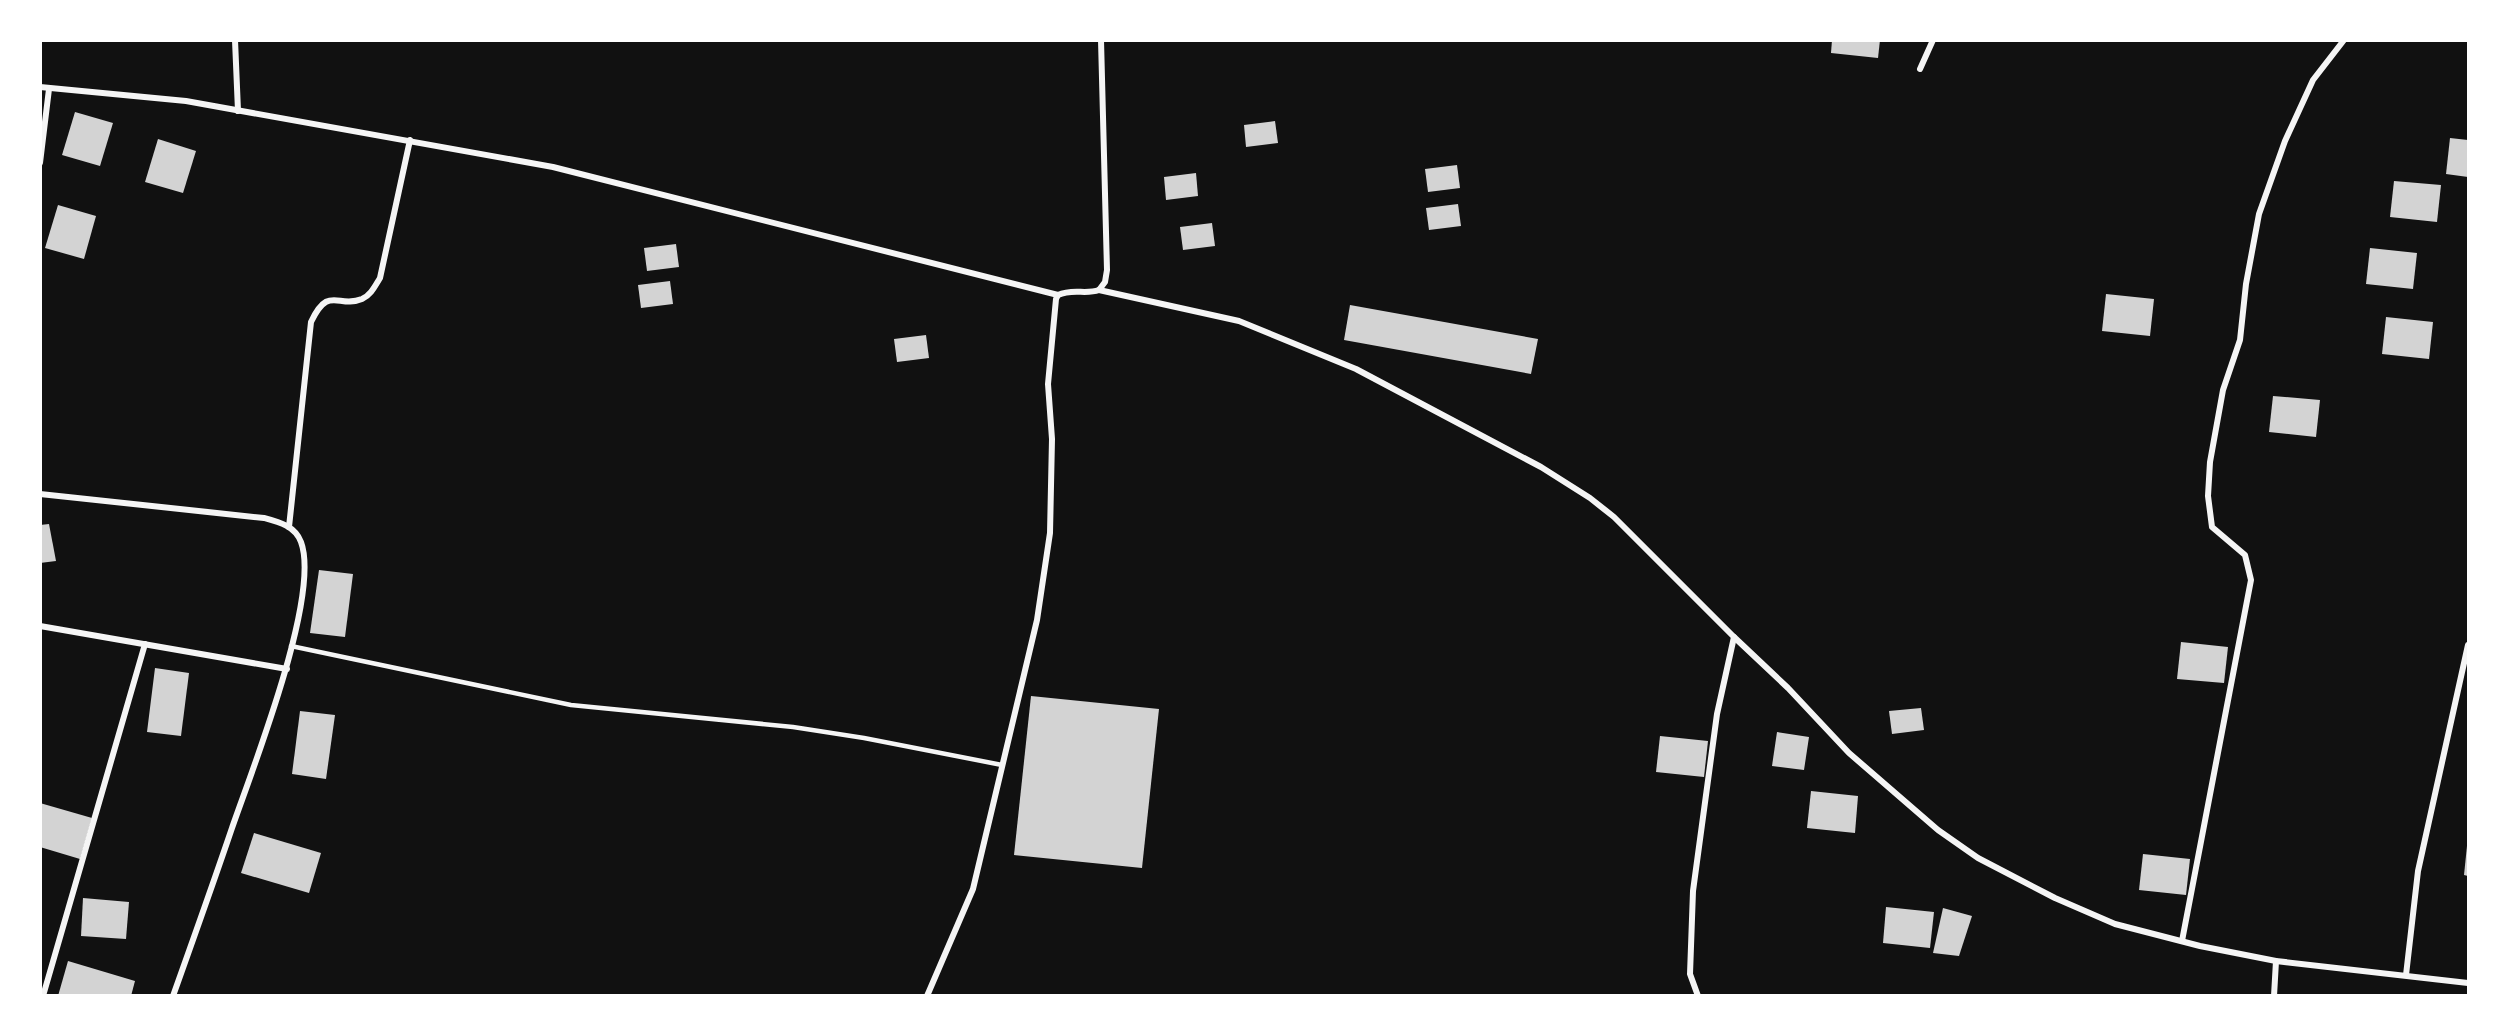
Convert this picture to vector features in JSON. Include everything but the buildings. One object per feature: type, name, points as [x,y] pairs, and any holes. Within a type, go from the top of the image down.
[{"type":"street","points":[[235,40],[238,111]]},
{"type":"street","points":[[1099,290],[1105,282],[1107,270],[1101,40]]},
{"type":"street","points":[[1920,69],[1933,40]]},
{"type":"street","points":[[2182,941],[2251,580],[2245,555],[2212,527],[2208,496],[2223,390],[2240,340],[2246,284],[2259,214],[2285,141],[2313,80],[2344,40]]},
{"type":"street","points":[[40,87],[186,101],[553,167],[1058,295],[1071,290],[1084,292],[1099,290],[1239,321],[1356,369],[1541,467],[1590,498],[1614,518],[1788,688],[1849,753],[1938,830],[1978,858],[2115,924],[2276,961],[2469,983]]},
{"type":"street","points":[[40,164],[49,89]]},
{"type":"street","points":[[289,527],[311,322],[318,307],[327,301],[360,300],[370,294],[380,278],[410,140]]},
{"type":"street","points":[[927,996],[973,889],[1037,620],[1050,533],[1052,439],[1048,384],[1058,295]]},
{"type":"street","points":[[40,494],[264,518],[289,527],[302,544],[304,565],[287,669],[173,996]]},
{"type":"street","points":[[40,626],[287,669]]},
{"type":"street","points":[[1698,996],[1690,974],[1693,891],[1717,714],[1734,637]]},
{"type":"street","points":[[43,996],[145,644]]},
{"type":"street","points":[[2406,975],[2418,871],[2469,645]]},
{"type":"street","points":[[2274,996],[2276,961]]},
{"type":"lane","points":[[291,646],[570,705],[793,728],[864,738],[1002,765]]}]
